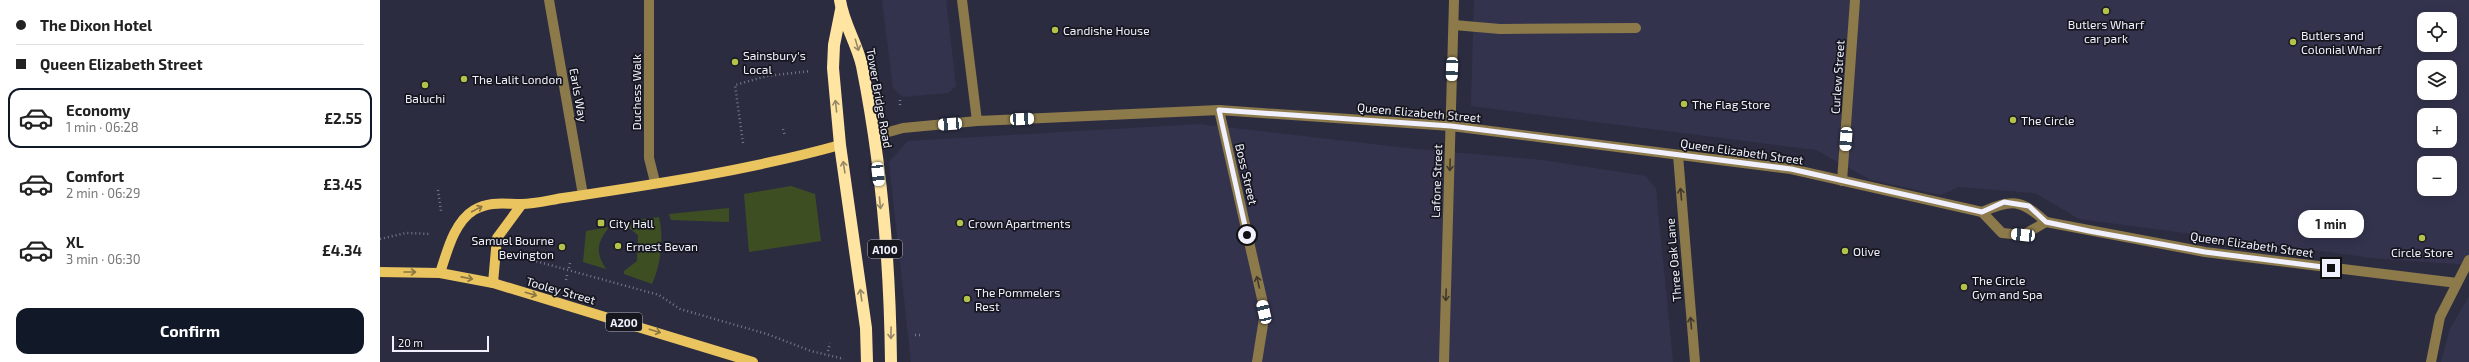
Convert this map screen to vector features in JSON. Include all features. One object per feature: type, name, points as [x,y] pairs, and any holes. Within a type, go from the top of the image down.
[{"type":"highway","name":"Tower Bridge Road","points":[[840,5],[856,42],[874,136],[890,294],[891,362]]},
{"type":"highway","name":"Tower Bridge Road","points":[[840,5],[834,45],[833,68],[840,145],[866,328],[867,362]]},
{"type":"main road","points":[[440,273],[452,238],[473,210],[492,203],[522,204],[583,195],[771,163],[840,145]]},
{"type":"main road","points":[[493,283],[497,238],[522,204]]},
{"type":"main road","name":"Tooley Street","points":[[380,272],[440,273],[493,283],[754,362]]},
{"type":"street","name":"Earls Way","points":[[548,0],[583,195]]},
{"type":"street","name":"Duchess Walk","points":[[649,0],[649,158],[655,182]]},
{"type":"street","points":[[962,0],[977,121]]},
{"type":"street","name":"Lafone Street","points":[[1444,362],[1454,0]]},
{"type":"street","name":"Curlew Street","points":[[1842,181],[1855,0]]},
{"type":"street","points":[[1454,25],[1500,29],[1636,28]]},
{"type":"street","name":"Queen Elizabeth Street","points":[[874,136],[903,128],[977,121],[1219,110],[1451,126],[1791,169],[1982,212]]},
{"type":"street","name":"Boss Street","points":[[1219,110],[1264,312],[1256,362]]},
{"type":"street","name":"Three Oak Lane","points":[[1678,155],[1695,362]]},
{"type":"street","points":[[2004,202],[2029,206],[2046,222],[2023,235],[2002,233],[1982,212],[2004,202]]},
{"type":"street","name":"Queen Elizabeth Street","points":[[2046,222],[2205,252],[2457,283]]},
{"type":"street","points":[[2431,362],[2440,317],[2469,260]]},
{"type":"path","points":[[742,143],[735,85],[767,76],[815,70]]},
{"type":"path","points":[[783,129],[785,136]]},
{"type":"path","points":[[438,190],[442,212]]},
{"type":"path","points":[[380,239],[406,233],[435,234]]},
{"type":"path","name":"Tooley Street","points":[[525,258],[659,295],[680,309],[767,334],[811,351],[840,358]]},
{"type":"path","points":[[569,268],[570,263]]},
{"type":"path","points":[[566,280],[567,275]]},
{"type":"path","points":[[915,335],[920,335]]},
{"type":"path","points":[[828,351],[830,343]]},
{"type":"shaded area","points":[[882,0],[946,0],[956,86],[948,93],[903,97],[893,88]]},
{"type":"shaded area","points":[[1474,0],[2469,0],[2469,265],[2373,258],[2079,219],[2035,193],[1959,187],[1941,195],[1871,180],[1816,150],[1471,106]]},
{"type":"shaded area","points":[[1199,124],[1416,149],[1542,160],[1646,176],[1656,189],[1673,362],[911,362],[889,162],[908,141]]},
{"type":"shaded area","points":[[2469,296],[2469,362],[2441,362],[2450,329]]},
{"type":"green space","points":[[791,186],[815,194],[821,241],[749,252],[744,194]]},
{"type":"green space","points":[[729,208],[729,222],[671,220],[669,214]]},
{"type":"green space","points":[[659,217],[661,225],[661,251],[658,268],[652,284],[624,274],[624,271],[637,261],[638,235],[629,228],[630,221]]},
{"type":"green space","points":[[609,227],[602,238],[599,248],[600,258],[606,269],[583,262],[586,231]]},
{"type":"place","name":"Butlers Wharf car park","points":[[2106,11]]},
{"type":"place","name":"Candishe House","points":[[1055,30]]},
{"type":"place","name":"Butlers and Colonial Wharf","points":[[2293,42]]},
{"type":"place","name":"Sainsbury's Local","points":[[735,62]]},
{"type":"place","name":"The Lalit London","points":[[464,79]]},
{"type":"place","name":"Baluchi","points":[[425,85]]},
{"type":"place","name":"The Flag Store","points":[[1684,104]]},
{"type":"place","name":"The Circle","points":[[2013,120]]},
{"type":"place","name":"City Hall","points":[[601,223]]},
{"type":"place","name":"Crown Apartments","points":[[960,223]]},
{"type":"place","name":"Circle Store","points":[[2422,238]]},
{"type":"place","name":"Ernest Bevan","points":[[618,246]]},
{"type":"place","name":"Samuel Bourne Bevington","points":[[562,247]]},
{"type":"place","name":"Olive","points":[[1845,251]]},
{"type":"place","name":"The Circle Gym and Spa","points":[[1964,287]]},
{"type":"place","name":"The Pommelers Rest","points":[[967,299]]},
{"type":"route","points":[[1247,235],[1219,110],[1451,126],[1791,169],[1982,212],[2004,202],[2029,206],[2046,222],[2089,231],[2205,252],[2331,268]]}]
